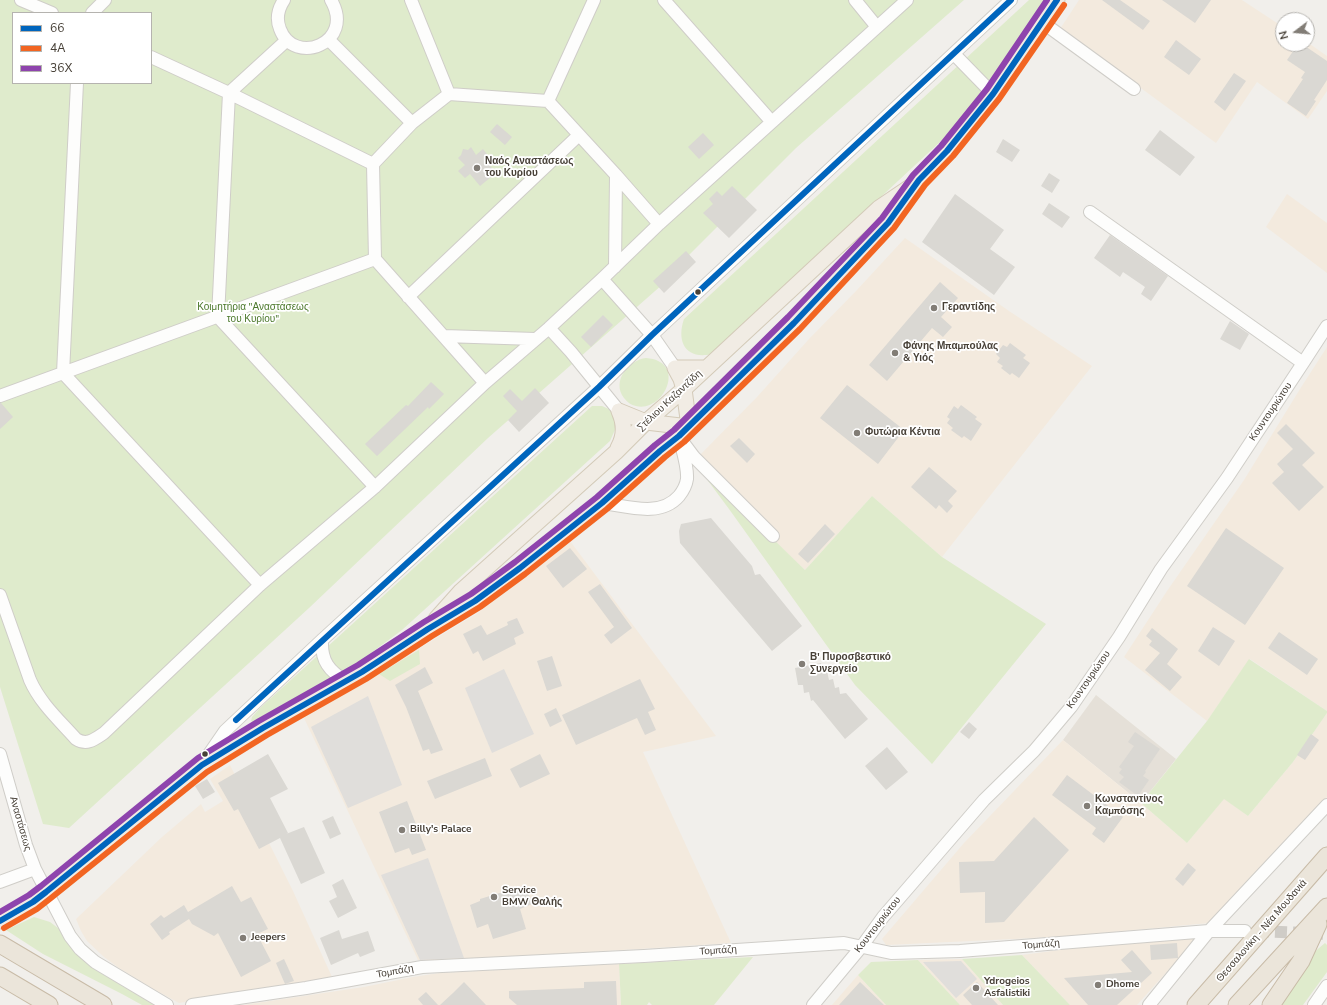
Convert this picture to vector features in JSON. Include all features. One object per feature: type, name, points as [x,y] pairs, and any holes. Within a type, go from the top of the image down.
[{"type":"highway","name":"Θεσσαλονίκη - Νέα Μουδανιά","points":[[1196,1005],[1327,856]]},
{"type":"highway","points":[[1237,1005],[1325,909]]},
{"type":"highway","points":[[1272,1005],[1301,961],[1325,909]]},
{"type":"highway","points":[[2,946],[103,1005]]},
{"type":"highway","points":[[0,976],[49,1005]]},
{"type":"main road","name":"Στέλιου Καζαντζίδη","points":[[0,920],[33,902],[202,765],[263,728],[362,672],[428,629],[475,601],[520,568],[602,503],[660,451],[684,432],[794,323],[888,223],[919,180],[947,151],[993,94],[1057,0]]},
{"type":"main road","name":"Στέλιου Καζαντζίδη","points":[[428,629],[461,591],[616,452],[646,422],[684,389],[880,208],[919,180]]},
{"type":"main road","points":[[619,411],[646,422],[684,432],[684,389],[675,368],[706,368]]},
{"type":"main road","points":[[616,452],[624,432],[624,424],[619,411]]},
{"type":"street","points":[[21,0],[50,12]]},
{"type":"street","points":[[93,12],[105,0]]},
{"type":"street","points":[[284,0],[280,5],[278,14],[278,23],[281,32],[286,40],[302,48],[319,46],[329,40],[336,27],[338,18],[336,8],[332,0]]},
{"type":"street","points":[[410,0],[448,94]]},
{"type":"street","points":[[548,101],[594,0]]},
{"type":"street","points":[[664,0],[771,121]]},
{"type":"street","points":[[854,0],[877,27]]},
{"type":"street","points":[[0,595],[34,691],[76,739],[84,743],[89,742],[104,733],[260,585],[375,487],[486,383],[602,280],[659,224],[771,121],[907,0]]},
{"type":"street","points":[[202,765],[225,731],[322,640],[599,387],[652,335],[1011,0]]},
{"type":"street","points":[[1042,22],[1134,89]]},
{"type":"street","points":[[286,40],[229,93],[218,317],[375,487]]},
{"type":"street","points":[[329,40],[412,123]]},
{"type":"street","points":[[954,54],[993,94]]},
{"type":"street","points":[[152,57],[229,93],[373,164]]},
{"type":"street","points":[[77,84],[63,373],[260,585]]},
{"type":"street","points":[[486,383],[375,259],[373,164],[412,123],[448,94],[548,101],[659,224]]},
{"type":"street","points":[[408,297],[579,136]]},
{"type":"street","points":[[615,267],[616,175]]},
{"type":"street","points":[[1090,212],[1304,363]]},
{"type":"street","points":[[0,396],[375,259]]},
{"type":"street","points":[[602,280],[652,335],[675,368]]},
{"type":"street","name":"Κουντουριώτου","points":[[813,1005],[862,946],[883,917],[984,800],[1034,751],[1071,707],[1119,637],[1162,569],[1227,478],[1327,326]]},
{"type":"street","points":[[549,328],[571,352],[619,411]]},
{"type":"street","points":[[444,336],[536,339]]},
{"type":"street","points":[[602,503],[655,509],[667,506],[683,491],[686,481],[687,474],[684,432]]},
{"type":"street","points":[[684,432],[694,457],[773,536]]},
{"type":"street","points":[[322,640],[323,658],[327,665],[332,671],[346,681]]},
{"type":"street","name":"Αναστάσεως","points":[[0,754],[26,845],[35,869],[70,936],[80,949],[94,962],[167,1005]]},
{"type":"street","points":[[1149,1005],[1209,931],[1327,805]]},
{"type":"street","points":[[0,882],[35,869]]},
{"type":"street","name":"Τομπάζη","points":[[192,1005],[306,988],[422,967],[644,956],[829,943],[844,943],[891,953],[960,951],[1209,931],[1246,931]]},
{"type":"street","points":[[1314,1005],[1327,986]]},
{"type":"shaded area","points":[[1079,0],[1242,0],[1275,22],[1275,52],[1315,52],[1315,48],[1327,56],[1327,91],[1308,119],[1257,82],[1216,143],[1060,29]]},
{"type":"shaded area","points":[[1287,194],[1327,223],[1327,273],[1266,227]]},
{"type":"shaded area","points":[[905,238],[1009,311],[1092,366],[942,557],[872,496],[805,570],[771,538],[698,457],[757,397],[809,339]]},
{"type":"shaded area","points":[[1327,347],[1327,711],[1250,659],[1207,721],[1124,657],[1167,591],[1244,480]]},
{"type":"shaded area","points":[[570,541],[716,736],[643,752],[731,943],[468,960],[418,960],[304,718],[478,613]]},
{"type":"shaded area","points":[[504,669],[534,734],[492,753],[465,688]]},
{"type":"shaded area","points":[[1096,695],[1176,759],[1141,803],[1063,740]]},
{"type":"shaded area","points":[[368,696],[402,785],[348,808],[311,727]]},
{"type":"shaded area","points":[[1327,713],[1327,797],[1209,923],[1081,935],[1014,939],[886,945],[882,939],[964,843],[1063,740],[1141,803],[1187,843],[1224,798],[1248,816],[1293,762]]},
{"type":"shaded area","points":[[230,765],[293,891],[332,977],[179,1003],[119,968],[104,957],[87,941],[76,919],[162,837],[201,804],[205,812],[223,801],[210,779]]},
{"type":"shaded area","points":[[428,858],[464,958],[420,960],[381,875]]},
{"type":"shaded area","points":[[1198,937],[1137,1005],[1070,1005],[1022,955],[1098,945]]},
{"type":"shaded area","points":[[962,959],[1003,1005],[960,1005],[918,960]]},
{"type":"shaded area","points":[[961,961],[977,979],[956,998],[923,962]]},
{"type":"shaded area","points":[[619,964],[621,1005],[243,1005],[364,987],[439,973]]},
{"type":"shaded area","points":[[858,975],[886,1005],[832,1005]]},
{"type":"green space","name":"Κοιμητήρια \"Αναστάσεως του Κυρίου\"","points":[[0,0],[964,0],[796,148],[690,254],[663,284],[488,438],[309,608],[69,828],[43,824],[0,687]]},
{"type":"green space","points":[[1029,0],[1045,0],[994,77],[961,119],[941,141],[712,354],[703,355],[690,352],[682,342],[681,335],[684,319]]},
{"type":"green space","points":[[646,358],[659,361],[666,368],[669,376],[667,386],[663,395],[655,402],[646,406],[632,405],[624,398],[621,391],[621,378],[628,367]]},
{"type":"green space","points":[[592,406],[602,406],[611,410],[618,423],[610,441],[402,630],[359,662],[254,723],[251,721],[252,717],[260,708]]},
{"type":"green space","points":[[694,462],[805,570],[872,496],[942,557],[1046,624],[932,764],[855,685]]},
{"type":"green space","points":[[419,650],[420,664],[390,681],[379,674]]},
{"type":"green space","points":[[1249,659],[1327,711],[1327,713],[1293,762],[1248,816],[1224,799],[1187,843],[1141,803],[1207,721]]},
{"type":"green space","points":[[34,917],[50,922],[62,931],[79,956],[94,969],[154,1005],[142,1005],[43,954],[6,930]]},
{"type":"green space","points":[[1325,943],[1327,945],[1327,972],[1303,1005],[1280,1005],[1305,964]]},
{"type":"green space","points":[[1022,955],[1070,1005],[1003,1005],[962,959]]},
{"type":"green space","points":[[753,957],[714,1005],[652,1005],[649,1002],[647,1005],[621,1005],[619,964]]},
{"type":"green space","points":[[918,960],[960,1005],[886,1005],[858,975],[871,962]]},
{"type":"building","points":[[1102,0],[1120,0],[1150,21],[1143,30]]},
{"type":"building","points":[[1162,0],[1211,0],[1195,23]]},
{"type":"building","points":[[1176,40],[1201,59],[1189,75],[1164,57]]},
{"type":"building","points":[[1292,52],[1314,52],[1327,61],[1327,80],[1306,116],[1287,103],[1303,79],[1301,78],[1305,72],[1287,60]]},
{"type":"building","points":[[1234,73],[1246,81],[1225,111],[1214,102]]},
{"type":"building","points":[[497,124],[512,137],[505,145],[490,132]]},
{"type":"building","points":[[1160,130],[1195,157],[1180,176],[1145,150]]},
{"type":"building","points":[[703,133],[714,145],[699,159],[688,147]]},
{"type":"building","points":[[1003,139],[1020,150],[1012,162],[996,152]]},
{"type":"building","name":"Ναός Αναστάσεως του Κυρίου","points":[[471,147],[476,155],[483,149],[490,158],[486,161],[496,173],[480,186],[470,174],[465,178],[458,171],[465,165],[458,158],[463,149],[468,150]]},
{"type":"building","points":[[1049,173],[1060,180],[1052,193],[1041,186]]},
{"type":"building","points":[[732,186],[757,210],[729,238],[703,213],[713,204],[709,199],[717,191],[722,196]]},
{"type":"building","points":[[955,194],[1004,230],[990,249],[1015,267],[994,295],[922,242]]},
{"type":"building","points":[[1049,203],[1070,217],[1062,228],[1042,214]]},
{"type":"building","points":[[1110,235],[1168,276],[1151,301],[1141,294],[1145,287],[1123,272],[1120,277],[1094,258]]},
{"type":"building","points":[[686,251],[696,262],[664,293],[653,281]]},
{"type":"building","points":[[940,282],[958,298],[941,317],[952,327],[943,337],[932,328],[887,381],[869,365]]},
{"type":"building","points":[[603,315],[613,325],[591,347],[581,337]]},
{"type":"building","points":[[1230,321],[1249,334],[1240,350],[1220,339]]},
{"type":"building","points":[[1010,343],[1026,355],[1023,358],[1030,363],[1019,378],[1012,373],[1010,375],[1001,368],[1003,366],[997,362],[1000,358],[996,354],[1003,345],[1007,347]]},
{"type":"building","points":[[431,382],[444,394],[429,409],[428,407],[377,456],[365,444],[406,405],[408,406]]},
{"type":"building","points":[[847,385],[904,430],[878,464],[820,418]]},
{"type":"building","points":[[535,388],[549,403],[519,432],[508,420],[517,411],[503,396],[510,389],[522,401]]},
{"type":"building","points":[[0,403],[13,417],[0,429]]},
{"type":"building","points":[[961,405],[977,417],[975,419],[982,424],[971,441],[964,436],[962,438],[951,430],[953,428],[947,423],[950,419],[947,417],[954,406],[958,409]]},
{"type":"building","points":[[1286,424],[1315,453],[1302,465],[1324,487],[1299,511],[1272,483],[1284,472],[1277,464],[1293,449],[1277,433]]},
{"type":"building","points":[[739,438],[755,454],[747,463],[730,446]]},
{"type":"building","points":[[929,467],[957,491],[948,501],[953,506],[947,513],[939,505],[936,509],[911,487]]},
{"type":"building","points":[[711,518],[752,566],[755,575],[760,574],[802,626],[772,651],[680,543],[679,531],[681,524]]},
{"type":"building","points":[[825,524],[835,534],[808,563],[798,554]]},
{"type":"building","points":[[1226,528],[1284,568],[1245,625],[1187,586]]},
{"type":"building","points":[[570,548],[587,569],[563,588],[546,566]]},
{"type":"building","points":[[600,584],[632,628],[611,644],[604,635],[614,627],[588,592]]},
{"type":"building","points":[[517,618],[524,633],[514,638],[516,644],[483,661],[478,651],[473,654],[463,634],[481,625],[487,635],[508,625],[507,622]]},
{"type":"building","points":[[1213,627],[1235,641],[1219,666],[1198,651]]},
{"type":"building","points":[[1152,628],[1178,649],[1167,664],[1182,677],[1170,691],[1145,670],[1160,653],[1149,645],[1152,641],[1146,636]]},
{"type":"building","points":[[1279,632],[1318,659],[1307,675],[1268,648]]},
{"type":"building","points":[[552,656],[562,686],[547,691],[537,661]]},
{"type":"building","points":[[821,663],[823,672],[827,671],[829,680],[833,679],[835,688],[839,687],[840,694],[846,693],[868,719],[845,739],[813,700],[811,701],[809,692],[804,693],[803,685],[798,685],[795,668]]},
{"type":"building","points":[[425,667],[433,683],[418,691],[443,750],[431,754],[429,749],[423,751],[406,707],[395,685]]},
{"type":"building","points":[[640,679],[655,709],[648,712],[656,730],[645,735],[637,718],[576,745],[562,715]]},
{"type":"building","points":[[556,708],[562,721],[550,727],[544,714]]},
{"type":"building","points":[[969,722],[977,729],[969,739],[960,732]]},
{"type":"building","points":[[1135,732],[1160,749],[1145,771],[1146,772],[1143,776],[1149,780],[1138,796],[1119,782],[1124,777],[1119,773],[1122,769],[1119,767],[1134,746],[1128,742]]},
{"type":"building","points":[[1311,734],[1319,740],[1305,760],[1297,755]]},
{"type":"building","points":[[887,747],[908,772],[886,790],[865,766]]},
{"type":"building","points":[[268,754],[288,789],[270,798],[288,833],[286,834],[304,827],[325,873],[301,884],[280,838],[259,849],[238,809],[234,811],[218,783]]},
{"type":"building","points":[[540,754],[550,774],[520,788],[510,769]]},
{"type":"building","points":[[485,758],[492,776],[435,799],[427,781]]},
{"type":"building","name":"Κωνσταντίνος Καμπόσης","points":[[1067,775],[1123,817],[1104,843],[1092,834],[1096,828],[1052,795]]},
{"type":"building","points":[[207,779],[215,792],[203,799],[195,786]]},
{"type":"building","name":"Billy's Palace","points":[[407,801],[426,850],[412,855],[409,848],[395,853],[379,812]]},
{"type":"building","points":[[333,816],[341,834],[330,839],[322,821]]},
{"type":"building","points":[[1034,817],[1069,850],[1004,922],[985,923],[985,892],[960,893],[959,862],[994,861]]},
{"type":"building","points":[[1188,863],[1196,870],[1183,886],[1175,879]]},
{"type":"building","points":[[343,879],[357,908],[338,918],[329,901],[337,897],[332,885]]},
{"type":"building","points":[[526,885],[532,904],[520,909],[526,929],[493,939],[488,924],[477,928],[470,905],[480,901],[480,899]]},
{"type":"building","points":[[232,886],[241,902],[251,897],[268,929],[257,934],[271,961],[241,977],[218,933],[214,936],[192,924],[189,919],[169,932],[170,934],[162,940],[150,924],[161,915],[164,918],[184,905],[188,912]]},
{"type":"building","points":[[339,930],[342,939],[368,931],[375,951],[360,957],[358,953],[331,965],[320,938]]},
{"type":"building","points":[[1177,943],[1178,958],[1151,960],[1150,945]]},
{"type":"building","name":"Dhome","points":[[1132,950],[1152,973],[1117,1005],[1088,1005],[1064,978],[1132,972],[1121,960]]},
{"type":"building","points":[[284,959],[294,981],[285,984],[276,963]]},
{"type":"building","points":[[616,981],[617,1005],[517,1005],[509,998],[509,991],[584,988],[584,982]]},
{"type":"building","points":[[464,982],[486,1005],[440,1005],[453,993]]},
{"type":"building","points":[[860,982],[884,1005],[839,1005]]},
{"type":"building","name":"Ydrogeios Asfalistiki","points":[[977,982],[998,1005],[972,1005],[963,995]]},
{"type":"building","points":[[426,992],[438,1005],[423,1005],[418,999]]},
{"type":"tunnel","points":[[1257,931],[1327,934]]},
{"type":"transit line","name":"66","points":[[236,720],[599,387],[652,335],[1011,0]]},
{"type":"transit line","name":"36Χ","points":[[0,912],[41,886],[198,758],[259,721],[358,665],[424,622],[471,594],[515,562],[597,497],[674,430],[788,317],[882,218],[913,175],[941,146],[987,89],[1047,0]]},
{"type":"transit line","name":"66","points":[[0,921],[33,902],[46,892],[202,765],[263,728],[362,672],[428,629],[475,601],[520,568],[602,503],[679,436],[794,323],[888,223],[919,180],[947,151],[993,94],[1057,0]]},
{"type":"transit line","name":"4Α","points":[[4,928],[37,909],[207,772],[267,735],[366,679],[480,607],[525,574],[607,509],[684,442],[800,329],[894,228],[925,185],[953,156],[999,99],[1064,5]]},
{"type":"place","name":"Ναός Αναστάσεως του Κυρίου","points":[[477,168]]},
{"type":"place","name":"Γεραντίδης","points":[[934,308]]},
{"type":"place","name":"Φάνης Μπαμπούλας & Υιός","points":[[895,353]]},
{"type":"place","name":"Φυτώρια Κέντια","points":[[857,433]]},
{"type":"place","name":"Β' Πυροσβεστικό Συνεργείο","points":[[802,664]]},
{"type":"place","name":"Κωνσταντίνος Καμπόσης","points":[[1087,806]]},
{"type":"place","name":"Billy's Palace","points":[[402,830]]},
{"type":"place","name":"Service BMW Θαλής","points":[[494,897]]},
{"type":"place","name":"Jeepers","points":[[243,938]]},
{"type":"place","name":"Dhome","points":[[1098,985]]},
{"type":"place","name":"Ydrogeios Asfalistiki","points":[[976,988]]}]
